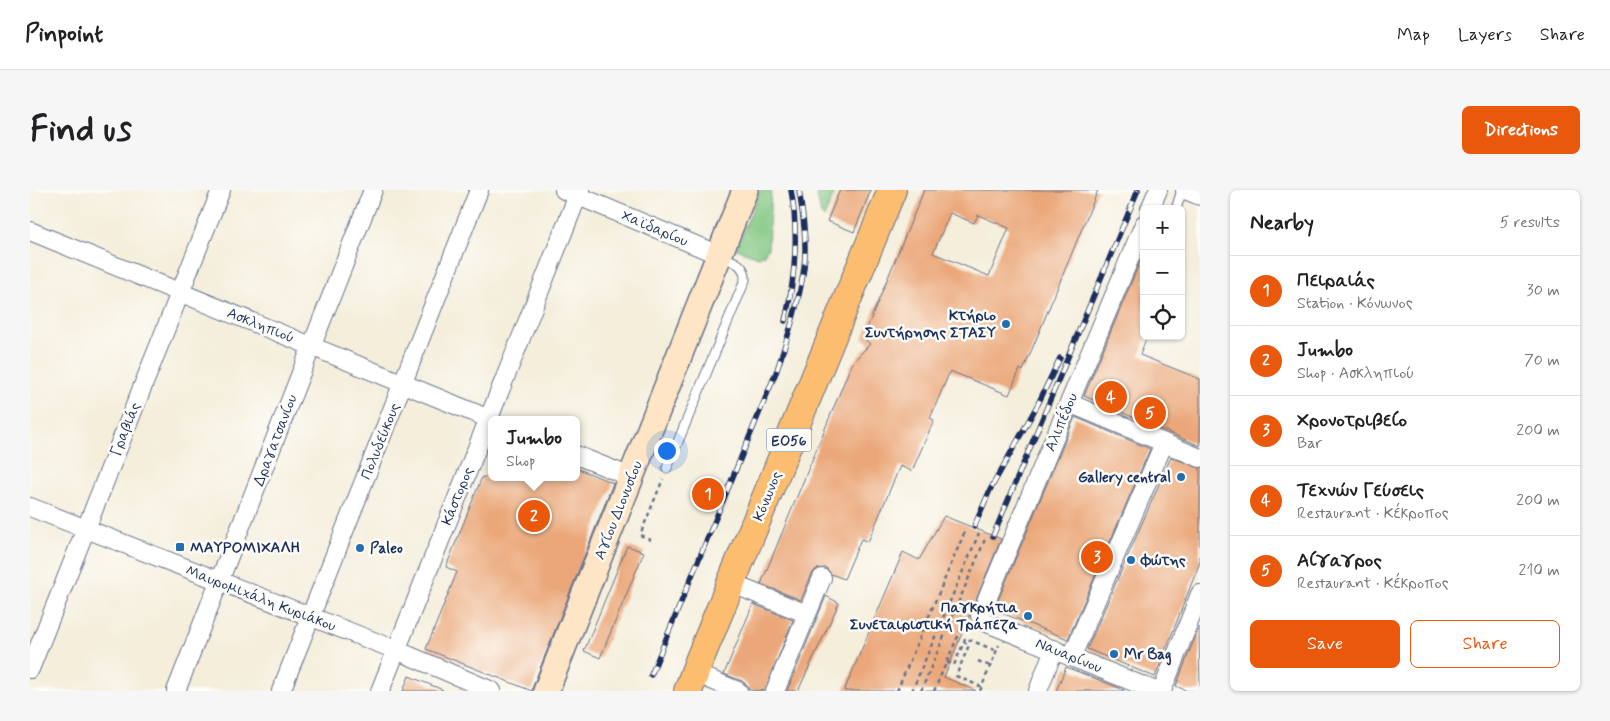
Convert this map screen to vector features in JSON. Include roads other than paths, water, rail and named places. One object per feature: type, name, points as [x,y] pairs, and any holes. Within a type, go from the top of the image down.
[{"type":"main road","name":"Αγίου Διονυσίου","points":[[546,691],[745,190]]},
{"type":"main road","name":"Κόνωνος","points":[[701,687],[699,661],[892,190]]},
{"type":"main road","name":"Κόνωνος","points":[[701,687],[745,589],[910,190]]},
{"type":"street","name":"Γραβιάς","points":[[30,669],[221,190]]},
{"type":"street","name":"Δραγατσανίου","points":[[176,691],[373,190]]},
{"type":"street","name":"Πολυδεύκους","points":[[281,691],[479,190]]},
{"type":"street","points":[[1152,205],[1158,190]]},
{"type":"street","points":[[1184,190],[1200,196]]},
{"type":"street","name":"Χαϊδαρίου","points":[[574,192],[719,255]]},
{"type":"street","name":"Κάστορος","points":[[491,416],[574,192]]},
{"type":"street","name":"Ασκληπιού","points":[[30,230],[488,418]]},
{"type":"street","name":"Αλιπέδου","points":[[982,621],[981,613],[1140,234]]},
{"type":"street","points":[[1070,403],[1200,458]]},
{"type":"street","name":"Κάστορος","points":[[380,691],[488,424]]},
{"type":"street","points":[[1072,656],[1164,443]]},
{"type":"street","points":[[580,457],[631,477]]},
{"type":"street","name":"Μαυρομιχάλη Κυριάκου","points":[[30,507],[396,650],[492,691]]},
{"type":"street","points":[[775,691],[822,578]]},
{"type":"street","points":[[745,589],[807,614]]},
{"type":"street","points":[[1162,691],[1200,594]]},
{"type":"street","name":"Ναυαρίνου","points":[[982,621],[1156,691]]},
{"type":"street","points":[[1038,691],[1054,649]]},
{"type":"street","points":[[701,687],[738,691]]},
{"type":"lane","points":[[1178,205],[1184,190]]},
{"type":"lane","points":[[667,468],[745,280],[744,270],[740,265],[719,255]]},
{"type":"railway","points":[[785,321],[795,256],[795,223],[791,190]]},
{"type":"railway","points":[[651,675],[777,370],[789,332],[799,294],[805,258],[804,229],[799,190]]},
{"type":"railway","points":[[993,536],[1138,190]]},
{"type":"railway","points":[[974,527],[990,490],[1038,404],[1060,358]]},
{"type":"place","name":"Κτήριο Συντήρησης ΣΤΑΣΥ","points":[[1006,324]]},
{"type":"place","name":"Τεχνών Γεύσεις","points":[[1111,397]]},
{"type":"place","name":"Αίγαγρος","points":[[1150,413]]},
{"type":"place","name":"Gallery central","points":[[1181,477]]},
{"type":"place","name":"Πειραιάς","points":[[708,494]]},
{"type":"place","name":"Jumbo","points":[[534,516]]},
{"type":"place","name":"ΜΑΥΡΟΜΙΧΑΛΗ","points":[[180,547]]},
{"type":"place","name":"Paleo","points":[[360,548]]},
{"type":"place","name":"Χρονοτριβείο","points":[[1097,557]]},
{"type":"place","name":"Φώτης","points":[[1131,560]]},
{"type":"place","name":"Παγκρήτια Συνεταιριστική Τράπεζα","points":[[1028,616]]},
{"type":"place","name":"Mr Bag","points":[[1114,654]]}]
